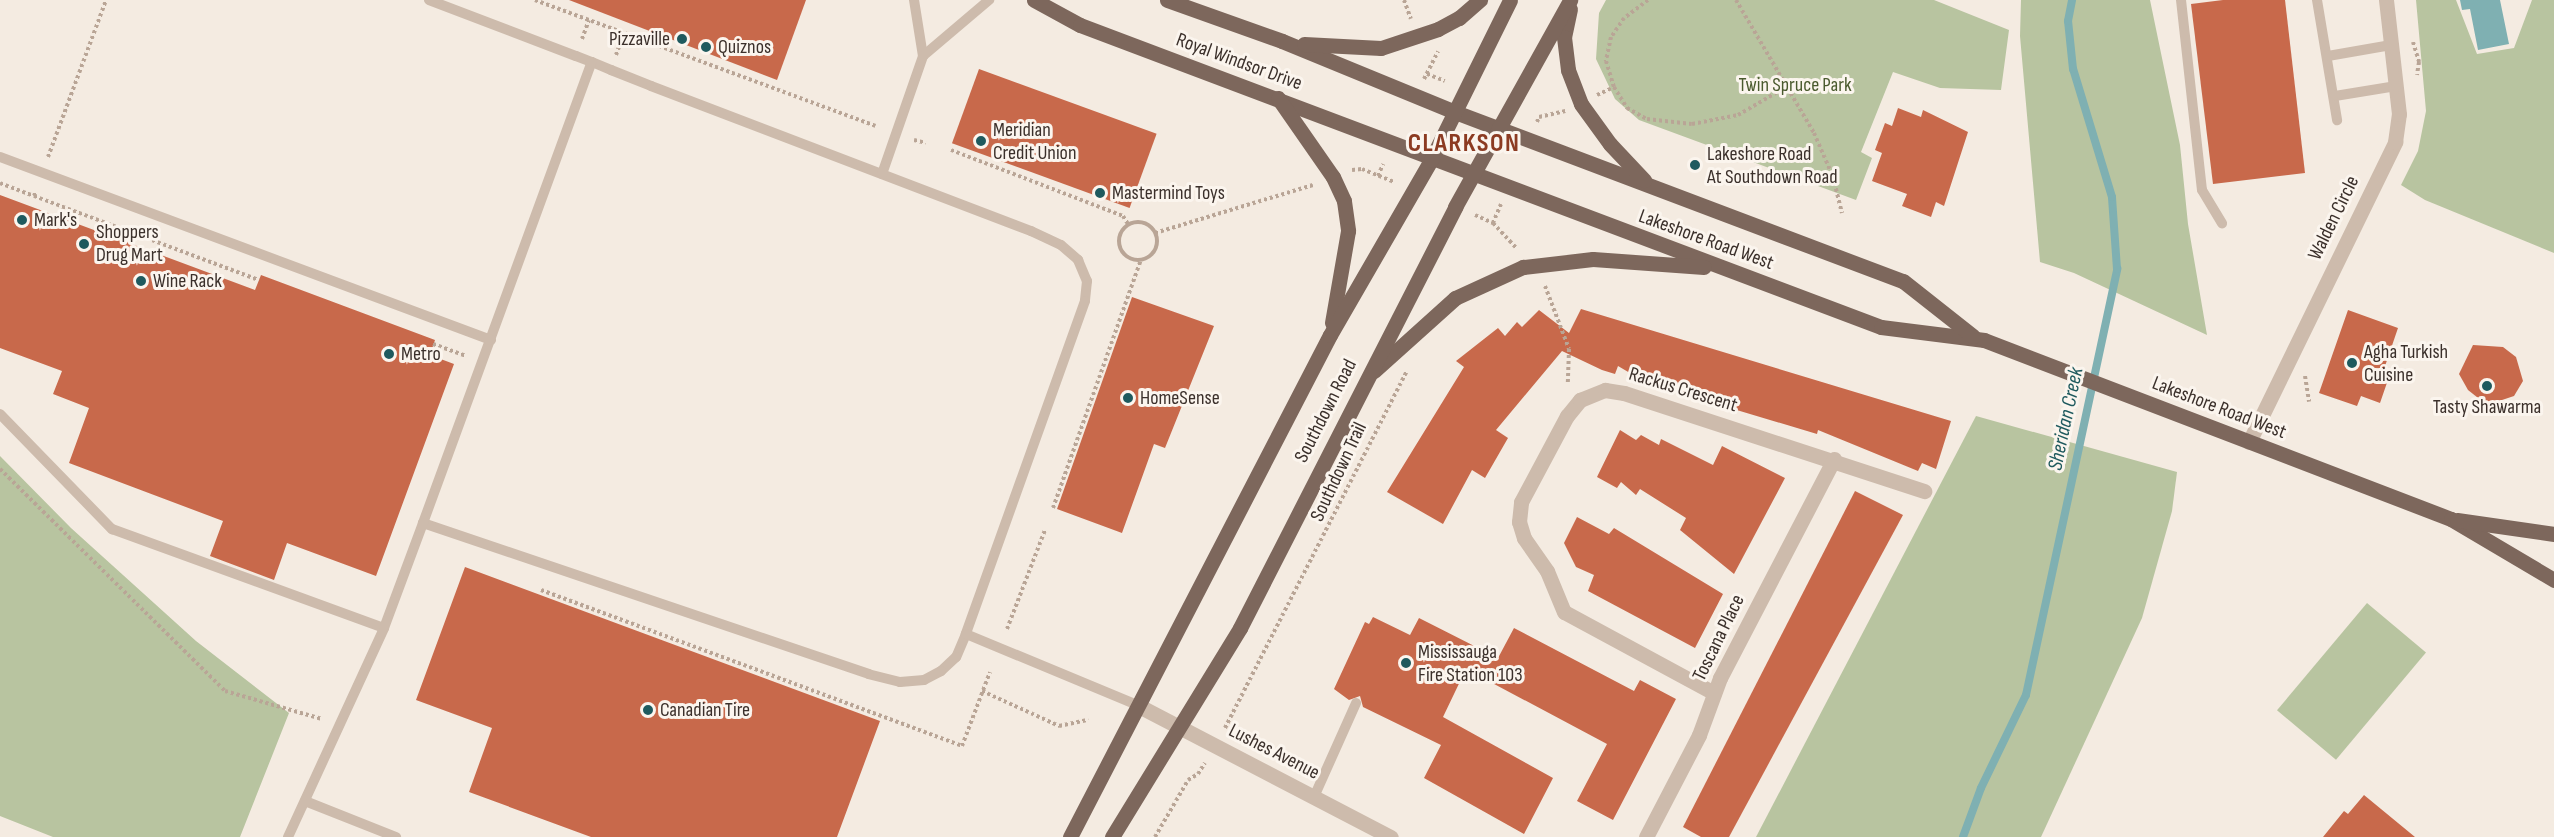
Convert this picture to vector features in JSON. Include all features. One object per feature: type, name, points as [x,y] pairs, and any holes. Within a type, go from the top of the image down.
[{"type":"main road","name":"Royal Windsor Drive","points":[[1034,0],[1080,25],[1278,98],[1431,160]]},
{"type":"main road","name":"Royal Windsor Drive","points":[[1167,0],[1282,41],[1498,128]]},
{"type":"main road","points":[[1282,41],[1340,49],[1381,48],[1438,29],[1459,18],[1480,0]]},
{"type":"main road","name":"Southdown Road","points":[[1070,837],[1330,334],[1431,160],[1510,0]]},
{"type":"main road","points":[[1571,0],[1564,37],[1568,70],[1581,104],[1610,144],[1648,185]]},
{"type":"main road","name":"Southdown Road","points":[[1112,837],[1240,628],[1472,175],[1571,0]]},
{"type":"main road","points":[[1278,98],[1333,177],[1344,201],[1348,231],[1330,334]]},
{"type":"main road","name":"Lakeshore Road West","points":[[1498,128],[1903,280],[1973,336]]},
{"type":"main road","name":"Lakeshore Road West","points":[[1431,160],[1881,327],[1973,336],[2451,519],[2554,580]]},
{"type":"main road","points":[[1367,377],[1455,298],[1523,267],[1593,259],[1722,269]]},
{"type":"main road","name":"Lakeshore Road West","points":[[2451,519],[2554,534]]},
{"type":"street","name":"Walden Circle","points":[[2249,442],[2391,150],[2398,124],[2386,0]]},
{"type":"street","name":"Rackus Crescent","points":[[1714,693],[1564,612],[1547,571],[1524,538],[1519,522],[1521,502],[1574,406],[1587,396],[1605,390],[1834,459],[1924,491]]},
{"type":"street","name":"Toscana Place","points":[[1646,837],[1699,735],[1714,693],[1834,459]]},
{"type":"street","name":"Lushes Avenue","points":[[1137,705],[1391,837]]},
{"type":"lane","points":[[423,523],[900,682],[924,680],[941,671],[956,657],[966,634],[1085,301],[1087,281],[1078,260],[1061,244],[429,0]]},
{"type":"lane","points":[[882,174],[923,56],[914,0]]},
{"type":"lane","points":[[923,56],[988,0]]},
{"type":"lane","points":[[2181,0],[2202,190],[2222,223]]},
{"type":"lane","points":[[2317,0],[2335,96],[2337,120]]},
{"type":"lane","points":[[2328,56],[2391,45]]},
{"type":"lane","points":[[288,837],[384,628],[592,62]]},
{"type":"lane","points":[[2335,96],[2396,87]]},
{"type":"lane","points":[[0,157],[491,340]]},
{"type":"lane","points":[[0,414],[112,529],[384,628]]},
{"type":"lane","points":[[966,634],[1137,705]]},
{"type":"lane","points":[[1314,797],[1356,703]]},
{"type":"lane","points":[[304,801],[396,837]]},
{"type":"path","points":[[48,158],[106,0]]},
{"type":"path","points":[[535,0],[875,126]]},
{"type":"path","points":[[1648,0],[1624,18],[1611,37],[1606,61],[1614,87],[1627,108],[1647,119],[1692,124],[1738,115],[1786,87]]},
{"type":"path","points":[[1736,0],[1786,87],[1833,177],[1842,213]]},
{"type":"path","points":[[580,44],[590,20]]},
{"type":"path","points":[[615,57],[624,33]]},
{"type":"path","points":[[1423,83],[1440,48]]},
{"type":"path","points":[[1427,74],[1445,81]]},
{"type":"path","points":[[1596,96],[1614,87]]},
{"type":"path","points":[[1530,113],[1539,117],[1568,110]]},
{"type":"path","points":[[1534,128],[1539,117]]},
{"type":"path","points":[[914,140],[926,143]]},
{"type":"path","points":[[951,150],[1124,216],[1128,224]]},
{"type":"path","points":[[1378,176],[1383,164]]},
{"type":"path","points":[[1346,171],[1362,169],[1394,182]]},
{"type":"path","points":[[0,183],[35,193],[259,280]]},
{"type":"path","points":[[1155,233],[1319,183]]},
{"type":"path","points":[[1492,223],[1501,203]]},
{"type":"path","points":[[1475,215],[1492,223],[1512,240],[1520,255]]},
{"type":"path","points":[[1141,260],[1127,258],[1119,247],[1119,234],[1128,224],[1140,221],[1155,233]]},
{"type":"path","points":[[1053,508],[1141,260],[1155,250],[1155,233]]},
{"type":"path","points":[[1545,286],[1569,348],[1567,392]]},
{"type":"path","points":[[433,344],[466,357],[467,352]]},
{"type":"path","name":"Southdown Trail","points":[[1230,720],[1329,531],[1367,443],[1413,360]]},
{"type":"path","points":[[0,470],[225,691],[340,724]]},
{"type":"path","points":[[1007,629],[1045,530]]},
{"type":"path","points":[[541,590],[962,746],[990,672]]},
{"type":"path","points":[[982,691],[1059,726],[1088,720]]},
{"type":"path","points":[[1155,837],[1188,780],[1198,774],[1207,760]]},
{"type":"green space","name":"Twin Spruce Park","points":[[1606,0],[1934,0],[2009,30],[2001,90],[1940,88],[1893,72],[1861,152],[1872,158],[1856,200],[1639,120],[1615,99],[1596,59],[1599,13]]},
{"type":"green space","points":[[2021,0],[2150,0],[2180,145],[2188,224],[2207,335],[2074,273],[2040,262],[2020,36]]},
{"type":"green space","points":[[2416,0],[2456,0],[2477,54],[2514,48],[2532,0],[2554,0],[2554,253],[2425,200],[2401,185],[2418,151],[2426,111]]},
{"type":"green space","points":[[1976,416],[2177,472],[2172,511],[2142,618],[2041,837],[1756,837]]},
{"type":"green space","points":[[0,456],[71,528],[196,641],[289,713],[240,837],[53,837],[0,816]]},
{"type":"green space","points":[[2367,603],[2426,652],[2336,760],[2277,710]]},
{"type":"water","points":[[2460,0],[2500,0],[2509,44],[2478,50],[2470,9],[2462,10]]},
{"type":"building","points":[[569,0],[806,0],[777,80]]},
{"type":"building","points":[[2223,0],[2285,0],[2305,173],[2213,184],[2191,4]]},
{"type":"building","points":[[979,69],[1157,134],[1130,208],[952,143]]},
{"type":"building","points":[[1898,108],[1921,117],[1923,110],[1968,132],[1944,206],[1936,202],[1931,217],[1902,206],[1907,194],[1872,181],[1882,153],[1875,150],[1885,123],[1892,126]]},
{"type":"building","points":[[0,195],[255,290],[261,275],[435,340],[430,355],[454,364],[376,576],[287,543],[274,580],[210,556],[223,521],[69,463],[89,408],[53,394],[62,371],[0,348]]},
{"type":"building","points":[[1132,297],[1214,326],[1165,448],[1154,444],[1122,533],[1057,509]]},
{"type":"building","points":[[1581,309],[1951,421],[1936,469],[1922,463],[1918,471],[1818,430],[1817,434],[1680,393],[1653,375],[1647,383],[1618,366],[1615,374],[1602,370],[1562,351],[1496,430],[1508,438],[1485,478],[1472,470],[1443,524],[1387,492],[1464,367],[1456,361],[1498,328],[1505,336],[1517,322],[1522,327],[1539,310],[1569,333]]},
{"type":"building","name":"Agha Turkish Cuisine","points":[[2348,310],[2398,328],[2383,372],[2390,374],[2380,403],[2361,396],[2357,406],[2319,393]]},
{"type":"building","points":[[2473,345],[2503,347],[2516,357],[2523,381],[2514,396],[2487,405],[2468,390],[2459,374]]},
{"type":"building","points":[[1620,430],[1636,440],[1641,435],[1659,445],[1661,439],[1713,465],[1722,446],[1785,478],[1734,574],[1680,530],[1686,518],[1640,489],[1636,495],[1621,482],[1617,488],[1597,477]]},
{"type":"building","points":[[1855,491],[1903,515],[1729,837],[1701,837],[1683,827]]},
{"type":"building","points":[[1577,517],[1609,534],[1614,528],[1723,594],[1695,648],[1588,591],[1594,575],[1576,567],[1564,543]]},
{"type":"building","name":"Canadian Tire","points":[[465,567],[880,721],[837,837],[591,837],[469,792],[492,728],[416,700]]},
{"type":"building","points":[[1373,617],[1410,635],[1419,618],[1498,658],[1514,628],[1634,691],[1640,680],[1676,699],[1613,820],[1577,801],[1607,744],[1466,669],[1443,717],[1553,778],[1524,834],[1424,778],[1441,745],[1363,707],[1360,696],[1349,700],[1334,689],[1365,622],[1369,624]]},
{"type":"building","points":[[2364,795],[2415,837],[2323,837],[2344,811],[2348,814]]},
{"type":"waterway","name":"Sheridan Creek","points":[[1963,837],[1981,788],[2026,695],[2117,269],[2112,197],[2073,69],[2068,21],[2072,0]]},
{"type":"place","name":"Pizzaville","points":[[682,39]]},
{"type":"place","name":"Quiznos","points":[[706,47]]},
{"type":"place","name":"Meridian Credit Union","points":[[981,141]]},
{"type":"place","name":"Lakeshore Road At Southdown Road","points":[[1695,165]]},
{"type":"place","name":"Mastermind Toys","points":[[1100,193]]},
{"type":"place","name":"Mark's","points":[[22,220]]},
{"type":"place","name":"Shoppers Drug Mart","points":[[84,244]]},
{"type":"place","name":"Wine Rack","points":[[141,281]]},
{"type":"place","name":"Metro","points":[[389,354]]},
{"type":"place","name":"Agha Turkish Cuisine","points":[[2352,363]]},
{"type":"place","name":"Tasty Shawarma","points":[[2487,386]]},
{"type":"place","name":"HomeSense","points":[[1128,398]]},
{"type":"place","name":"Mississauga Fire Station 103","points":[[1406,663]]},
{"type":"place","name":"Canadian Tire","points":[[648,710]]},
{"type":"district","name":"CLARKSON","points":[[1464,144]]}]
